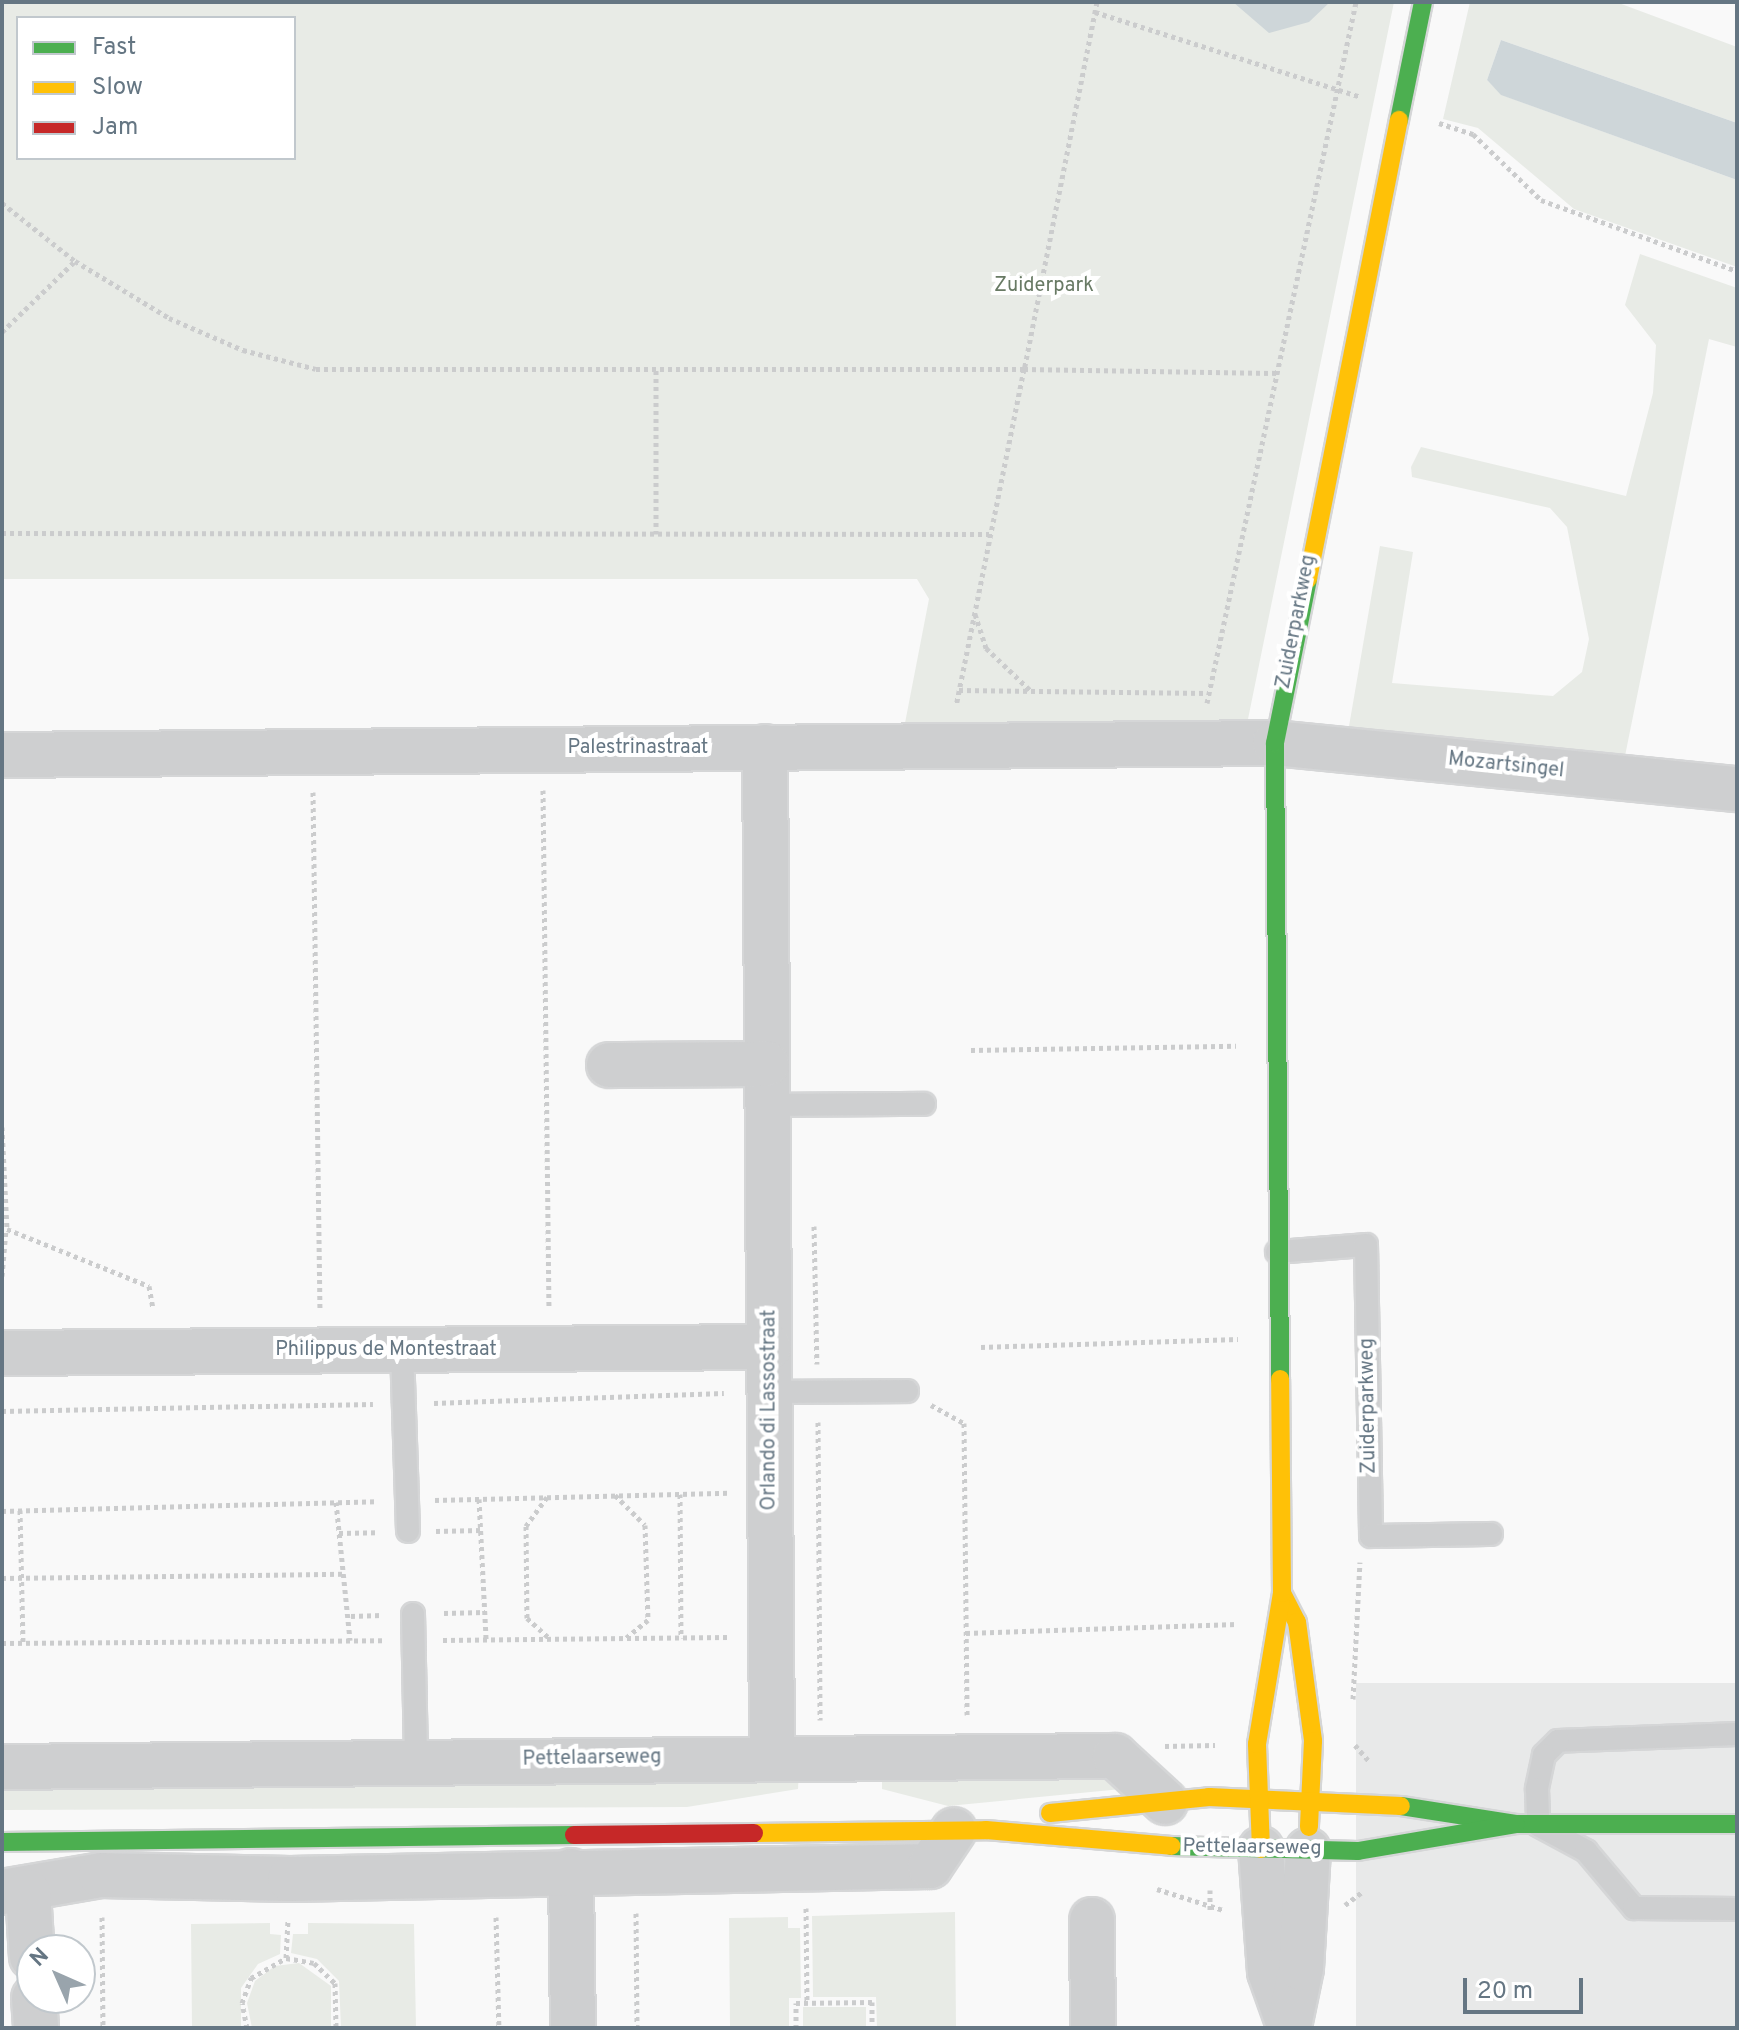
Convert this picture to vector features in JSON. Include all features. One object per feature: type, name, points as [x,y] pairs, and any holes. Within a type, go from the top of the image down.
[{"type":"street","name":"Zuiderparkweg","points":[[1261,1849],[1257,1744],[1272,1623],[1282,1593],[1273,1046],[1275,743],[1398,110],[1423,2]]},
{"type":"street","name":"Palestrinastraat","points":[[2,755],[1275,743]]},
{"type":"street","name":"Mozartsingel","points":[[1275,743],[1737,789]]},
{"type":"street","name":"Orlando di Lassostraat","points":[[765,747],[772,1757]]},
{"type":"street","points":[[609,1065],[767,1084]]},
{"type":"street","name":"Philippus de Montestraat","points":[[2,1353],[769,1347]]},
{"type":"street","name":"Zuiderparkweg","points":[[1282,1593],[1297,1622],[1309,1712],[1308,1850]]},
{"type":"street","name":"Pettelaarseweg","points":[[2,1767],[1115,1756],[1165,1802]]},
{"type":"street","name":"Pettelaarseweg","points":[[970,1830],[1031,1814],[1260,1797],[1310,1798],[1470,1812],[1527,1824]]},
{"type":"street","name":"Pettelaarseweg","points":[[2,1842],[970,1830],[1031,1839],[1358,1851],[1527,1824],[1737,1824]]},
{"type":"street","points":[[26,1934],[15,1892],[101,1875],[290,1879],[494,1872],[930,1866],[970,1830]]},
{"type":"street","points":[[1261,1849],[1270,1972],[1289,2027]]},
{"type":"street","points":[[1289,2027],[1301,1968],[1308,1850]]},
{"type":"street","points":[[571,1871],[573,2028]]},
{"type":"street","points":[[1092,1920],[1093,2028]]},
{"type":"lane","points":[[767,1084],[924,1104]]},
{"type":"lane","name":"Zuiderparkweg","points":[[1277,1252],[1366,1245],[1371,1536]]},
{"type":"lane","points":[[402,1350],[408,1531]]},
{"type":"lane","points":[[769,1392],[907,1391]]},
{"type":"lane","points":[[1371,1536],[1491,1534]]},
{"type":"lane","points":[[413,1614],[416,1761]]},
{"type":"lane","points":[[1737,1734],[1558,1741],[1544,1755],[1527,1824],[1586,1851],[1634,1908],[1737,1909]]},
{"type":"path","points":[[948,746],[1097,2]]},
{"type":"path","points":[[1205,744],[1207,693],[1277,373],[1334,89],[1356,2]]},
{"type":"path","points":[[1095,12],[1473,134],[1541,200],[1737,271]]},
{"type":"path","points":[[2,203],[75,261],[169,318],[243,350],[316,369],[1024,369],[1277,373]]},
{"type":"path","points":[[2,332],[75,261]]},
{"type":"path","points":[[656,370],[656,534]]},
{"type":"path","points":[[2,533],[989,534]]},
{"type":"path","points":[[974,611],[986,648],[1031,691]]},
{"type":"path","points":[[959,690],[1207,693]]},
{"type":"path","points":[[543,749],[549,1349]]},
{"type":"path","points":[[313,751],[320,1351]]},
{"type":"path","points":[[971,1050],[1273,1046]]},
{"type":"path","points":[[2,1127],[7,1229],[2,1276]]},
{"type":"path","points":[[7,1229],[149,1286],[160,1351]]},
{"type":"path","points":[[981,1347],[1279,1337]]},
{"type":"path","points":[[907,1391],[964,1423],[968,1756]]},
{"type":"path","points":[[680,1494],[681,1638]]},
{"type":"path","points":[[615,1495],[645,1525],[648,1620],[625,1638]]},
{"type":"path","points":[[548,1497],[526,1526],[526,1557],[527,1618],[550,1639]]},
{"type":"path","points":[[479,1499],[486,1639]]},
{"type":"path","points":[[336,1502],[350,1640]]},
{"type":"path","points":[[20,1510],[23,1643]]},
{"type":"path","points":[[1352,1708],[1358,1566],[1371,1536]]},
{"type":"path","points":[[2,1578],[343,1574]]},
{"type":"path","points":[[966,1633],[1272,1623]]},
{"type":"path","points":[[806,1870],[807,2003]]},
{"type":"path","points":[[494,1872],[499,2028]]},
{"type":"path","points":[[636,1872],[637,2028]]},
{"type":"path","points":[[101,1875],[103,2028]]},
{"type":"path","points":[[247,2028],[242,2003],[251,1978],[286,1958],[314,1963],[335,1983],[336,2028]]},
{"type":"path","points":[[796,2028],[796,2003],[872,2002],[872,2028]]},
{"type":"shaded area","points":[[1233,2],[1330,2],[1309,22],[1269,33]]},
{"type":"shaded area","points":[[1501,40],[1737,123],[1737,180],[1501,95],[1487,80]]},
{"type":"shaded area","points":[[1356,1683],[1737,1683],[1737,2028],[1356,2028]]},
{"type":"green space","name":"Zuiderpark","points":[[2,2],[1394,2],[1247,724],[905,723],[929,599],[917,579],[2,579]]},
{"type":"green space","points":[[1470,2],[1616,2],[1737,47],[1737,123],[1501,40],[1487,80],[1502,95],[1737,180],[1737,267],[1574,209],[1478,128],[1443,119]]},
{"type":"green space","points":[[1640,254],[1737,288],[1737,347],[1709,339],[1625,756],[1348,732],[1380,546],[1413,552],[1392,683],[1553,696],[1582,672],[1589,639],[1567,527],[1550,508],[1412,477],[1411,467],[1421,447],[1626,496],[1653,393],[1656,345],[1625,305]]},
{"type":"green space","points":[[962,1767],[976,1780],[1087,1777],[1108,1769],[1132,1788],[948,1806],[882,1789],[882,1768]]},
{"type":"green space","points":[[799,1769],[798,1789],[687,1807],[2,1810],[2,1778]]},
{"type":"green space","points":[[955,1912],[956,2028],[877,2028],[876,1997],[813,1997],[812,1916]]},
{"type":"green space","points":[[788,1917],[788,1928],[800,1928],[801,1998],[789,1998],[789,2028],[730,2028],[729,1918]]},
{"type":"green space","points":[[270,1923],[270,1934],[281,1935],[280,1954],[258,1964],[241,1988],[241,2028],[192,2028],[191,1924]]},
{"type":"green space","points":[[308,1923],[414,1924],[416,2028],[341,2028],[339,1981],[317,1959],[291,1953],[293,1934],[308,1934]]},
{"type":"green space","points":[[299,1963],[331,1986],[331,2028],[252,2028],[247,2003],[255,1981],[275,1966]]},
{"type":"green space","points":[[803,2007],[866,2007],[866,2028],[803,2028]]},
{"type":"traffic: fast","points":[[1399,120],[1423,2]]},
{"type":"traffic: fast","points":[[1280,1379],[1275,743],[1308,579]]},
{"type":"traffic: fast","points":[[1401,1806],[1516,1824],[1737,1824]]},
{"type":"traffic: fast","points":[[1171,1846],[1358,1851],[1516,1824]]},
{"type":"traffic: fast","points":[[2,1842],[574,1835]]},
{"type":"traffic: slow","points":[[1308,579],[1399,120]]},
{"type":"traffic: slow","points":[[1261,1849],[1257,1744],[1282,1593],[1280,1379]]},
{"type":"traffic: slow","points":[[1282,1593],[1297,1622],[1313,1741],[1309,1827]]},
{"type":"traffic: slow","points":[[1050,1813],[1209,1797],[1401,1806]]},
{"type":"traffic: slow","points":[[754,1833],[986,1830],[1171,1846]]},
{"type":"traffic: jam","points":[[574,1835],[754,1833]]}]
